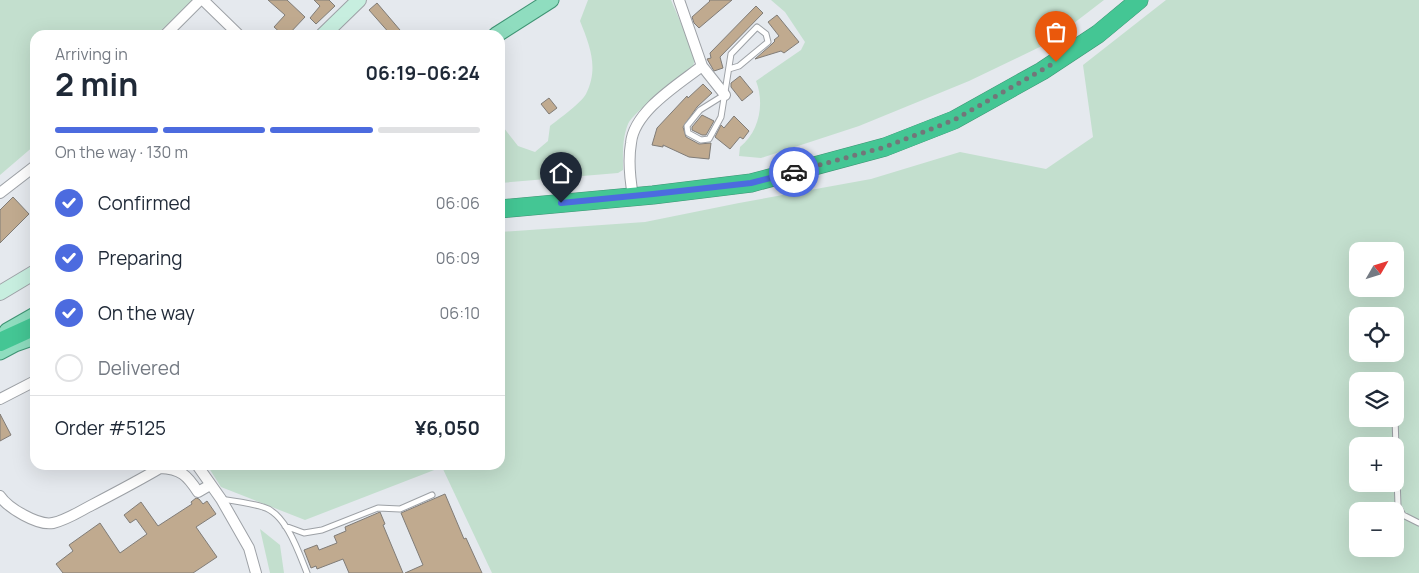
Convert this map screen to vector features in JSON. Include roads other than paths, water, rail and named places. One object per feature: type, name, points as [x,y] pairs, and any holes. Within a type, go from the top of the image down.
[{"type":"highway","points":[[505,208],[751,183],[894,144],[954,120],[1042,71],[1098,34],[1139,0]]},
{"type":"highway","points":[[0,342],[30,328]]},
{"type":"main road","points":[[504,30],[546,3]]},
{"type":"main road","points":[[505,38],[546,3]]},
{"type":"main road","points":[[0,336],[30,318]]},
{"type":"main road","points":[[0,352],[30,339]]},
{"type":"street","points":[[170,30],[202,0],[235,30]]},
{"type":"street","points":[[328,30],[359,0]]},
{"type":"street","points":[[679,0],[702,66],[725,95]]},
{"type":"street","points":[[632,196],[630,178],[631,141],[638,124],[652,106],[702,66]]},
{"type":"street","points":[[0,192],[30,170]]},
{"type":"street","points":[[0,293],[30,275]]},
{"type":"street","points":[[0,399],[30,384]]},
{"type":"street","points":[[0,496],[5,504],[20,513],[43,523],[53,523],[75,514],[156,470]]},
{"type":"street","points":[[177,470],[189,478],[198,492],[210,485]]},
{"type":"street","points":[[200,470],[221,499],[249,548],[256,573]]},
{"type":"lane","points":[[725,95],[700,110],[687,126],[688,133],[701,140],[709,138],[721,117],[725,95],[731,54],[757,27],[766,34],[768,42],[739,66],[729,69]]},
{"type":"lane","points":[[1395,427],[1398,506],[1403,515],[1419,523]]},
{"type":"lane","points":[[285,526],[304,533],[322,530],[378,508],[400,509],[432,495]]},
{"type":"lane","points":[[221,499],[265,507],[280,518],[294,542],[307,573]]}]
